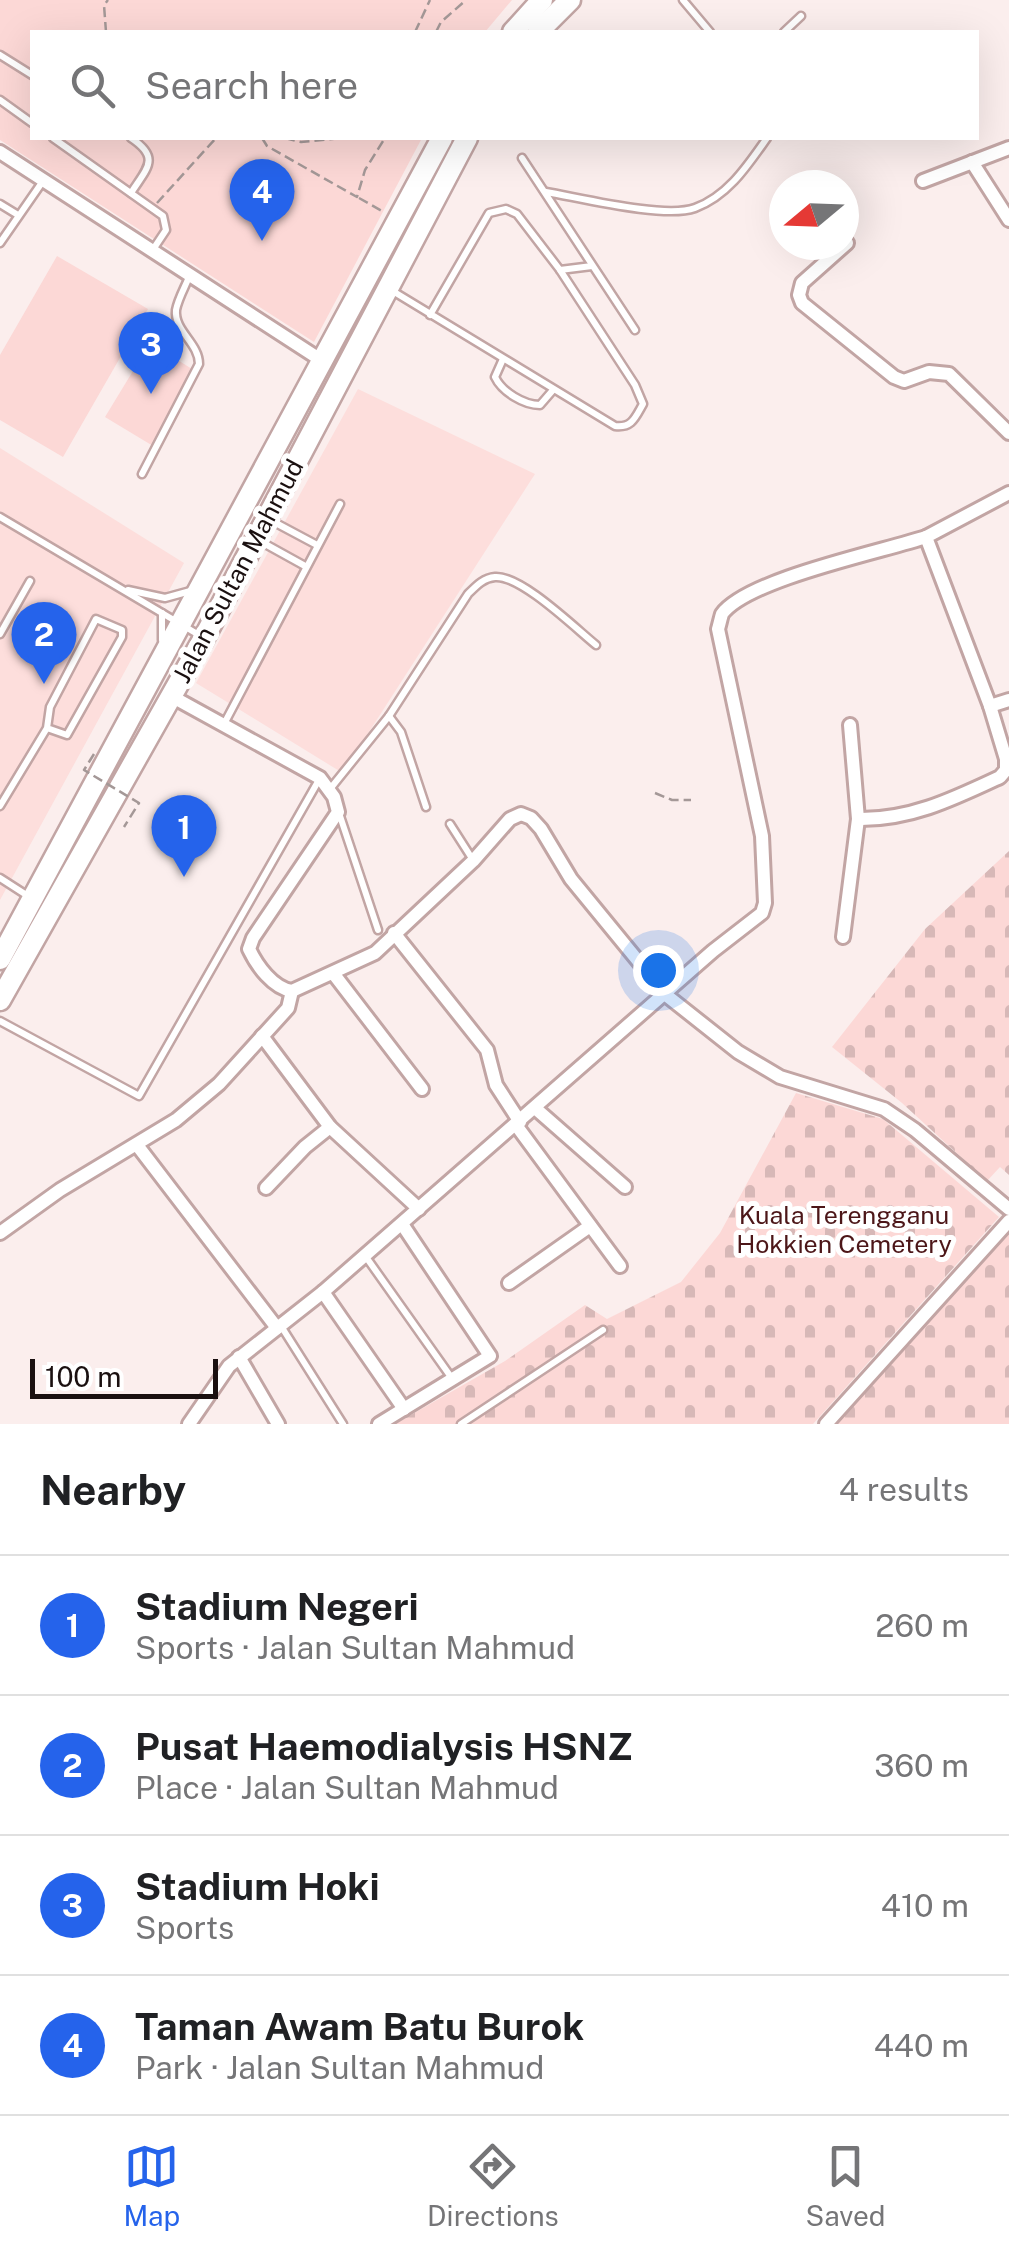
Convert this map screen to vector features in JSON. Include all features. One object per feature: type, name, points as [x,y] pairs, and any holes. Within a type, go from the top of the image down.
[{"type":"main road","points":[[515,30],[542,0]]},
{"type":"main road","points":[[540,30],[570,0]]},
{"type":"main road","name":"Jalan Sultan Mahmud","points":[[0,958],[441,140]]},
{"type":"main road","name":"Jalan Sultan Mahmud","points":[[0,1000],[204,638],[466,140]]},
{"type":"street","points":[[923,181],[1009,148]]},
{"type":"street","points":[[0,152],[324,362]]},
{"type":"street","points":[[972,162],[1009,220]]},
{"type":"street","points":[[829,260],[802,283],[802,304],[894,378],[904,381],[940,370],[950,374],[1009,433]]},
{"type":"street","points":[[189,1424],[229,1366],[365,1256],[713,950],[762,913],[762,836],[718,629],[721,615],[752,592],[787,577],[926,537],[1009,494]]},
{"type":"street","points":[[858,819],[886,820],[914,814],[1000,777],[1006,770],[990,706],[926,537]]},
{"type":"street","points":[[171,696],[325,784],[338,812],[252,938],[249,949],[257,966],[285,990],[292,991],[376,953],[473,861],[510,818],[522,814],[542,829],[571,879],[666,995],[738,1052],[780,1077],[884,1109],[1009,1209]]},
{"type":"street","points":[[990,706],[1009,700]]},
{"type":"street","points":[[843,938],[858,819],[850,725]]},
{"type":"street","points":[[394,933],[488,1050],[496,1085],[518,1123],[620,1266]]},
{"type":"street","points":[[333,972],[422,1089]]},
{"type":"street","points":[[0,1232],[60,1190],[176,1120],[219,1084],[288,1008],[292,991]]},
{"type":"street","points":[[262,1036],[330,1127],[419,1208]]},
{"type":"street","points":[[535,1108],[625,1187]]},
{"type":"street","points":[[266,1188],[305,1146],[330,1127]]},
{"type":"street","points":[[137,1145],[278,1327]]},
{"type":"street","points":[[826,1424],[1009,1221]]},
{"type":"street","points":[[379,1424],[490,1356],[402,1224]]},
{"type":"street","points":[[509,1283],[590,1226]]},
{"type":"street","points":[[322,1292],[404,1409]]},
{"type":"street","points":[[239,1358],[278,1424]]},
{"type":"lane","points":[[683,0],[708,30]]},
{"type":"lane","points":[[786,30],[801,16]]},
{"type":"lane","points":[[0,54],[30,75]]},
{"type":"lane","points":[[0,100],[30,122]]},
{"type":"lane","points":[[55,140],[163,216],[166,230],[152,252]]},
{"type":"lane","points":[[131,193],[150,156],[133,140]]},
{"type":"lane","points":[[546,192],[669,212],[692,210],[734,181],[765,140]]},
{"type":"lane","points":[[522,158],[635,330]]},
{"type":"lane","points":[[0,243],[43,181]]},
{"type":"lane","points":[[0,204],[18,215]]},
{"type":"lane","points":[[387,287],[430,315],[503,360],[615,426],[625,427],[633,422],[642,404],[635,385],[560,270],[517,214],[498,208],[489,213],[430,315]]},
{"type":"lane","points":[[560,270],[592,266]]},
{"type":"lane","points":[[142,474],[200,364],[196,347],[177,319],[176,308],[189,276]]},
{"type":"lane","points":[[503,360],[495,377],[499,386],[529,405],[540,404],[554,390]]},
{"type":"lane","points":[[223,725],[340,504]]},
{"type":"lane","points":[[0,517],[204,638]]},
{"type":"lane","points":[[266,518],[317,545]]},
{"type":"lane","points":[[256,539],[306,566]]},
{"type":"lane","points":[[0,1021],[138,1096],[325,784],[389,716],[468,594],[489,578],[506,578],[534,595],[596,645]]},
{"type":"lane","points":[[0,634],[30,581]]},
{"type":"lane","points":[[122,589],[165,598],[202,587]]},
{"type":"lane","points":[[152,680],[164,630],[162,613]]},
{"type":"lane","points":[[0,806],[47,728],[50,707],[96,619],[122,630],[122,637],[67,735],[47,728]]},
{"type":"lane","points":[[389,716],[401,732],[426,807]]},
{"type":"lane","points":[[338,812],[378,930]]},
{"type":"lane","points":[[450,824],[473,861]]},
{"type":"lane","points":[[0,878],[32,899]]},
{"type":"lane","points":[[365,1256],[453,1380]]},
{"type":"lane","points":[[278,1327],[343,1424]]},
{"type":"lane","points":[[461,1424],[602,1330]]},
{"type":"path","points":[[106,30],[104,4],[108,0]]},
{"type":"path","points":[[416,30],[430,0]]},
{"type":"path","points":[[437,30],[466,0]]},
{"type":"path","points":[[153,208],[214,140]]},
{"type":"path","points":[[263,140],[267,146],[398,220]]},
{"type":"path","points":[[293,140],[322,140]]},
{"type":"path","points":[[357,197],[365,170],[385,140]]},
{"type":"path","points":[[94,754],[84,770],[139,803],[124,827]]},
{"type":"path","points":[[655,793],[672,800],[690,800]]},
{"type":"shaded area","points":[[358,389],[535,474],[367,735],[370,738],[341,772],[196,683]]},
{"type":"shaded area","points":[[0,448],[184,563],[0,900]]},
{"type":"green space","points":[[0,0],[512,0],[487,30],[30,30],[30,140],[421,140],[314,342],[0,140]]},
{"type":"green space","points":[[57,256],[148,309],[63,457],[0,420],[0,355]]},
{"type":"green space","points":[[150,343],[197,372],[153,446],[105,417]]},
{"type":"green space","points":[[1009,851],[1009,1175],[1000,1167],[987,1181],[902,1103],[832,1047],[925,929]]},
{"type":"green space","name":"Kuala Terengganu Hokkien Cemetery","points":[[796,1093],[883,1119],[999,1217],[813,1424],[395,1424],[505,1361],[585,1305],[607,1319],[681,1282],[720,1233]]},
{"type":"green space","points":[[1009,1230],[1009,1424],[837,1424]]},
{"type":"place","name":"Taman Awam Batu Burok","points":[[262,241]]},
{"type":"place","name":"Stadium Hoki","points":[[151,394]]},
{"type":"place","name":"Pusat Haemodialysis HSNZ","points":[[44,684]]},
{"type":"place","name":"Stadium Negeri","points":[[184,877]]}]
